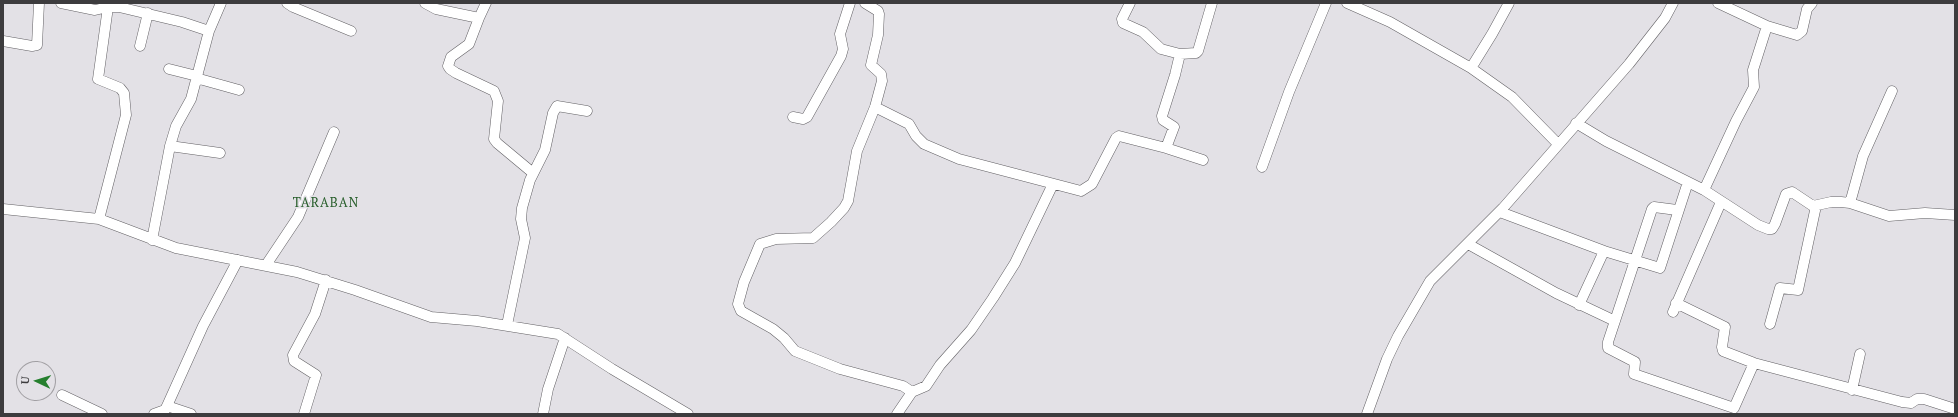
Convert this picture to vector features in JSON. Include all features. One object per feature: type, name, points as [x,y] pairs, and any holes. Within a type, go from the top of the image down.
[{"type":"street","points":[[3,41],[32,46],[37,45],[39,3]]},
{"type":"street","points":[[61,3],[95,10],[107,6],[119,7],[208,31]]},
{"type":"street","points":[[152,240],[170,146],[176,126],[191,99],[208,31],[221,3]]},
{"type":"street","points":[[287,3],[293,7],[351,31]]},
{"type":"street","points":[[425,3],[436,8],[479,18]]},
{"type":"street","points":[[486,3],[469,44],[451,57],[448,66],[456,74],[494,91],[498,101],[494,139],[533,172]]},
{"type":"street","points":[[793,117],[807,117],[842,56],[843,49],[840,34],[850,3]]},
{"type":"street","points":[[865,3],[878,11],[879,14],[878,35],[871,65],[881,74],[882,81],[875,107],[857,151],[850,193],[844,208],[813,238],[776,239],[760,244],[744,282],[738,304],[741,311],[773,329],[784,338],[795,351],[840,369],[903,386],[912,392]]},
{"type":"street","points":[[1130,3],[1122,19],[1123,24],[1143,32],[1161,49],[1180,54],[1196,53],[1198,51],[1212,3]]},
{"type":"street","points":[[1262,167],[1289,92],[1326,3]]},
{"type":"street","points":[[1347,3],[1368,7],[1390,22],[1471,68],[1512,98],[1558,144]]},
{"type":"street","points":[[1471,68],[1509,3]]},
{"type":"street","points":[[1367,414],[1387,360],[1412,311],[1430,281],[1500,212],[1652,36],[1665,18],[1673,3]]},
{"type":"street","points":[[1718,3],[1767,26],[1799,35],[1802,31],[1807,8],[1812,3]]},
{"type":"street","points":[[99,219],[126,115],[124,93],[120,88],[98,79],[107,6]]},
{"type":"street","points":[[140,46],[148,14]]},
{"type":"street","points":[[1704,190],[1736,121],[1754,87],[1753,70],[1767,26]]},
{"type":"street","points":[[1166,148],[1174,127],[1163,120],[1162,116],[1180,54]]},
{"type":"street","points":[[169,69],[239,90]]},
{"type":"street","points":[[1850,203],[1863,156],[1892,91]]},
{"type":"street","points":[[507,325],[524,242],[521,218],[522,208],[533,172],[545,150],[554,108],[557,106],[587,111]]},
{"type":"street","points":[[875,107],[909,124],[916,136],[924,144],[959,159],[1076,190],[1085,190],[1098,174],[1116,138],[1119,136],[1166,148],[1203,160]]},
{"type":"street","points":[[1576,123],[1606,141],[1704,190],[1720,202],[1758,225],[1768,229],[1772,229],[1776,224],[1784,198],[1789,192],[1792,192],[1808,203],[1816,206],[1830,202],[1850,203],[1889,216],[1925,213],[1955,215]]},
{"type":"street","points":[[266,265],[298,217],[334,132]]},
{"type":"street","points":[[170,146],[220,153]]},
{"type":"street","points":[[1500,212],[1604,251],[1634,258],[1660,268],[1677,210],[1688,182]]},
{"type":"street","points":[[897,414],[912,392],[926,386],[940,365],[971,330],[993,298],[1015,263],[1053,184]]},
{"type":"street","points":[[1720,202],[1674,308],[1725,327],[1722,347],[1723,351],[1754,363],[1852,390],[1907,403],[1917,399],[1924,399],[1955,409]]},
{"type":"street","points":[[1770,324],[1780,288],[1798,290],[1816,206]]},
{"type":"street","points":[[1677,210],[1654,207],[1652,209],[1634,258],[1607,345],[1608,348],[1635,362],[1633,374],[1733,407],[1735,407],[1754,363]]},
{"type":"street","points":[[3,208],[99,219],[176,248],[266,265],[326,280],[431,316],[507,325],[558,334],[671,409],[688,414]]},
{"type":"street","points":[[1468,244],[1579,305],[1615,321]]},
{"type":"street","points":[[1579,305],[1604,251]]},
{"type":"street","points":[[191,414],[161,411],[238,260]]},
{"type":"street","points":[[304,414],[316,374],[294,361],[293,355],[315,314],[326,280]]},
{"type":"street","points":[[543,414],[548,389],[565,338]]},
{"type":"street","points":[[1852,390],[1860,354]]},
{"type":"street","points":[[62,395],[102,414]]},
{"type":"district","name":"TARABAN","points":[[326,203]]}]
